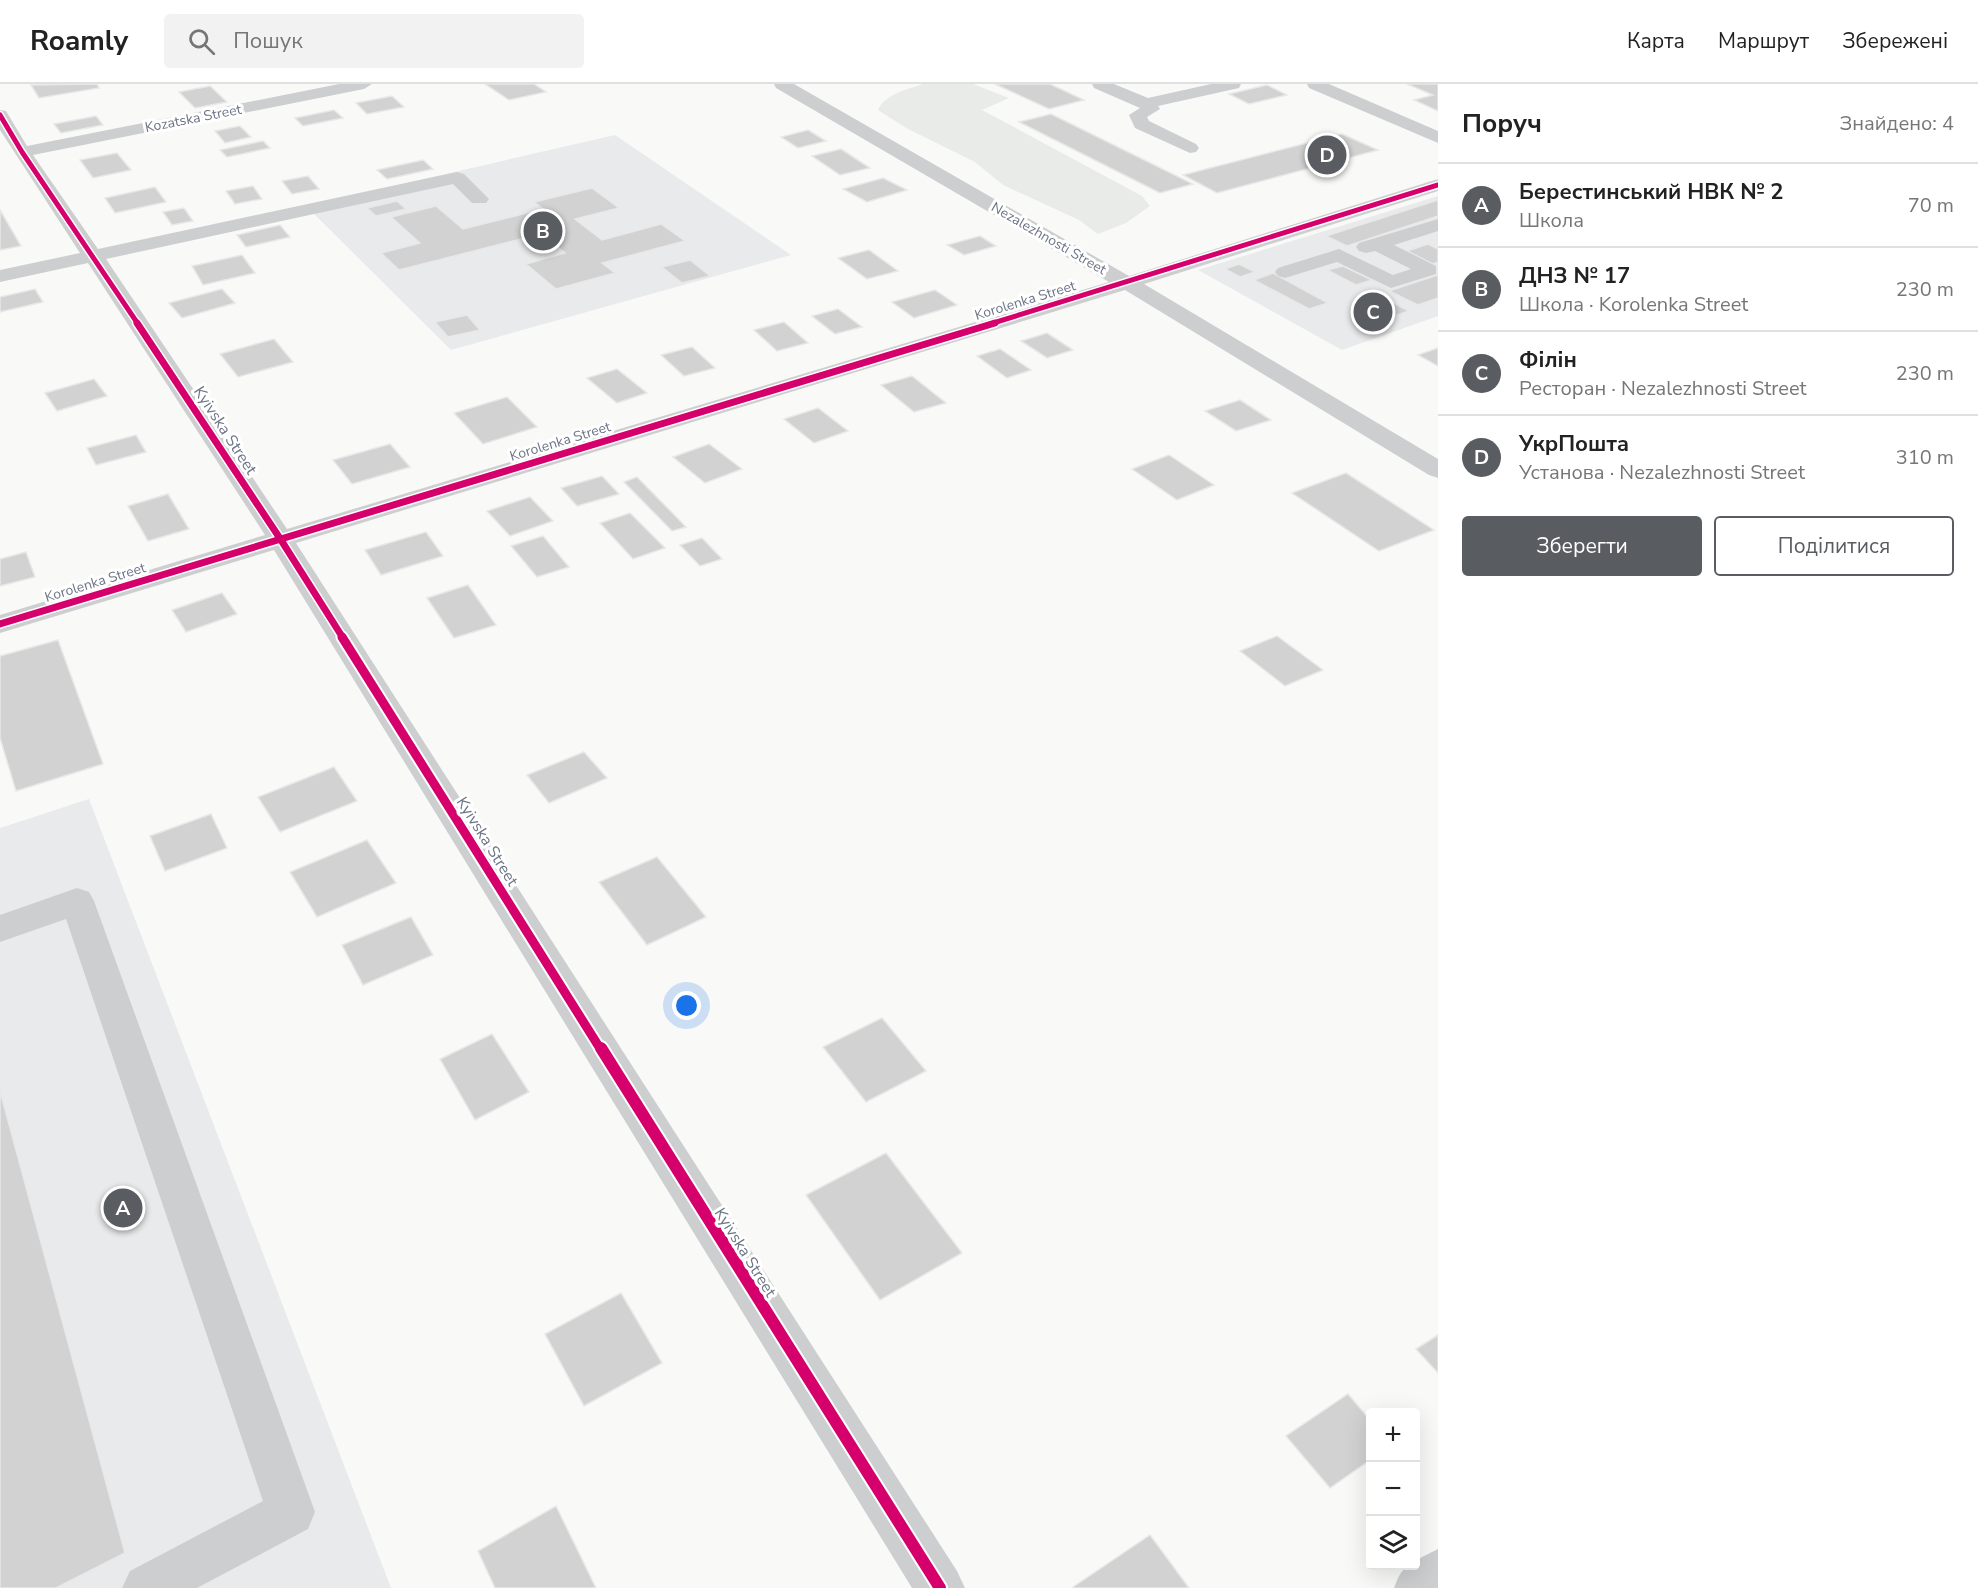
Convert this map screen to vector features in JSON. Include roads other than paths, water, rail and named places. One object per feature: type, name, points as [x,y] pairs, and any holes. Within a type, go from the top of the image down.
[{"type":"street","name":"Kozatska Street","points":[[22,152],[364,84]]},
{"type":"street","name":"Nezalezhnosti Street","points":[[782,84],[1127,283],[1438,470]]},
{"type":"street","points":[[1100,84],[1146,104],[1151,109],[1138,115],[1141,124],[1190,148]]},
{"type":"street","points":[[1146,104],[1233,84]]},
{"type":"street","points":[[1315,84],[1438,138]]},
{"type":"street","name":"Kyivska Street","points":[[0,116],[281,540],[940,1588]]},
{"type":"street","points":[[0,276],[457,178],[479,199]]},
{"type":"street","name":"Korolenka Street","points":[[0,624],[1127,283],[1438,185]]},
{"type":"street","points":[[1285,272],[1438,225]]},
{"type":"street","points":[[1290,232],[1391,282],[1429,270],[1377,244]]},
{"type":"street","points":[[0,929],[76,902],[291,1512],[147,1588]]},
{"type":"street","points":[[1419,1588],[1438,1573]]},
{"type":"place","name":"УкрПошта","points":[[1327,155]]},
{"type":"place","name":"ДНЗ № 17","points":[[543,231]]},
{"type":"place","name":"Філін","points":[[1373,312]]},
{"type":"place","name":"Берестинський НВК № 2","points":[[123,1208]]}]
